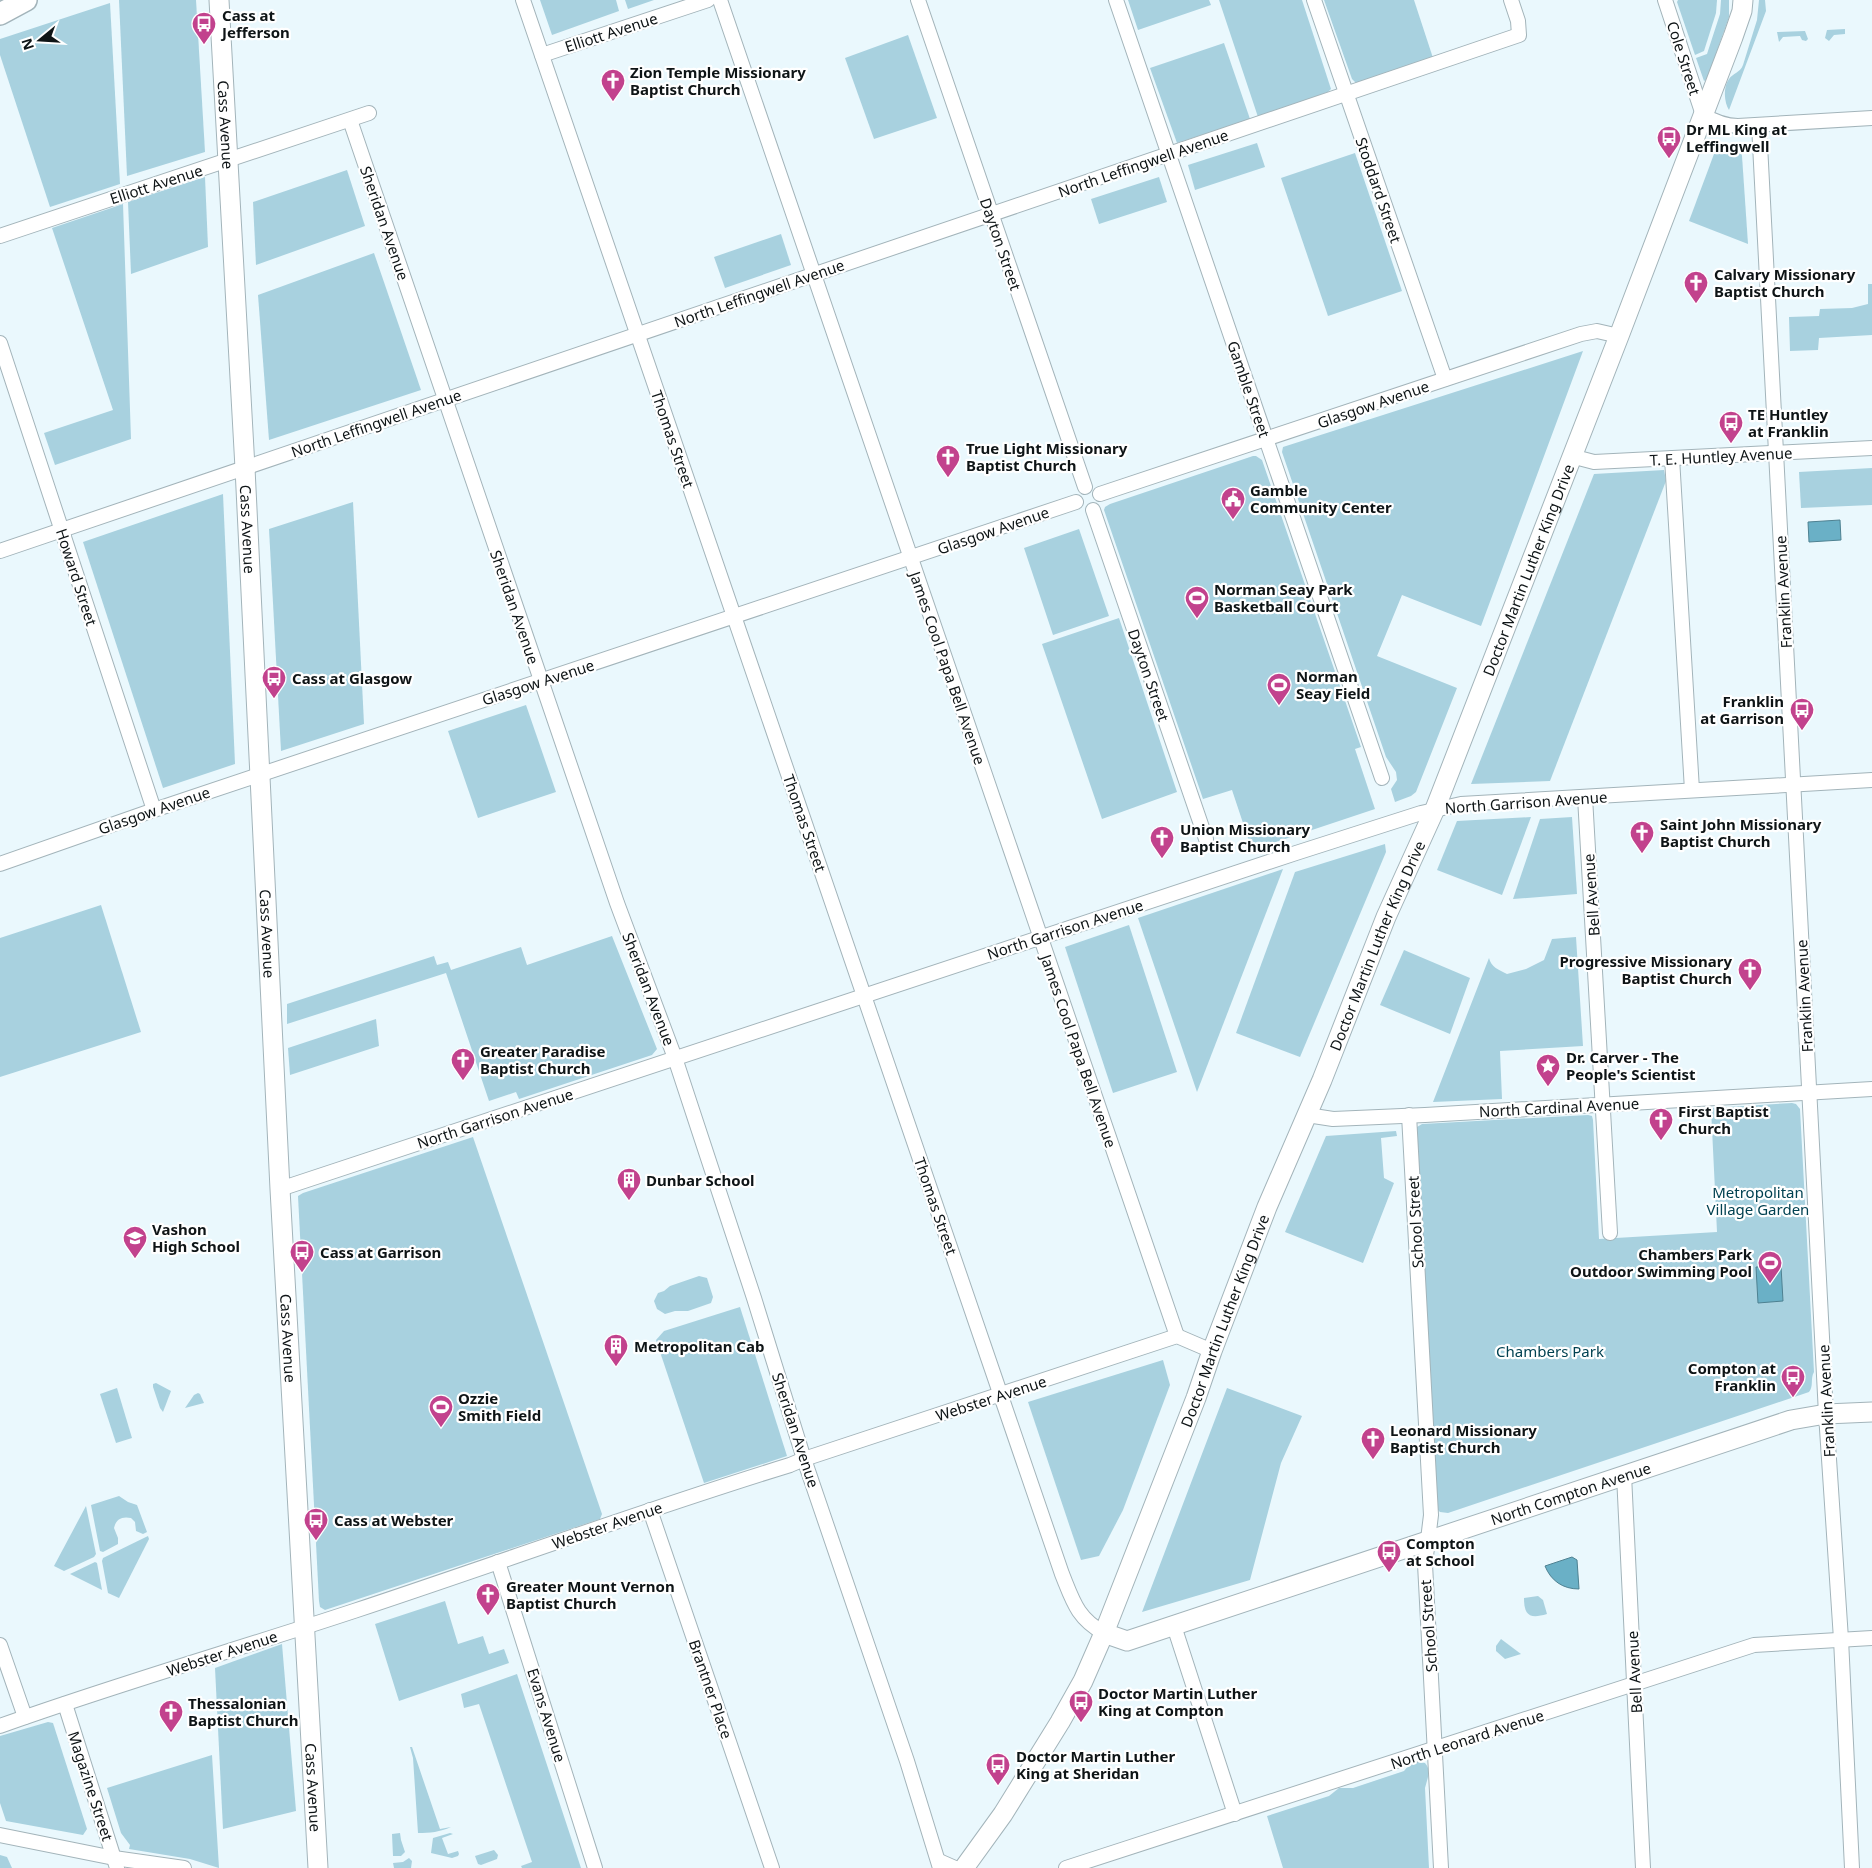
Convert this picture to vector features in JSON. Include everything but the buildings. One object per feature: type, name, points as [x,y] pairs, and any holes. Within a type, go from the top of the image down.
[{"type":"main road","points":[[0,2],[12,0]]},
{"type":"main road","points":[[0,14],[26,0]]},
{"type":"main road","name":"Cass Avenue","points":[[219,0],[245,468],[280,1189],[318,1868]]},
{"type":"main road","name":"Doctor Martin Luther King Drive","points":[[964,1868],[1003,1814],[1060,1722],[1083,1681],[1104,1634],[1196,1398],[1267,1206],[1322,1080],[1386,917],[1435,810],[1733,37],[1742,11],[1743,0]]},
{"type":"main road","name":"North Compton Avenue","points":[[1104,1634],[1127,1641],[1791,1420],[1826,1414],[1872,1412]]},
{"type":"street","name":"Thomas Street","points":[[523,0],[1071,1596],[1087,1622],[1104,1634]]},
{"type":"street","name":"Elliott Avenue","points":[[542,55],[708,0]]},
{"type":"street","name":"James Cool Papa Bell Avenue","points":[[720,0],[1177,1336]]},
{"type":"street","name":"Dayton Street","points":[[918,0],[1085,487]]},
{"type":"street","name":"Gamble Street","points":[[1116,0],[1382,778]]},
{"type":"street","name":"Stoddard Street","points":[[1314,0],[1445,379]]},
{"type":"street","name":"North Leffingwell Avenue","points":[[0,551],[1519,35],[1518,21],[1511,0]]},
{"type":"street","name":"Cole Street","points":[[1665,0],[1703,115]]},
{"type":"street","name":"Elliott Avenue","points":[[0,236],[369,113]]},
{"type":"street","points":[[1703,115],[1724,125],[1759,125],[1872,118]]},
{"type":"street","name":"Sheridan Avenue","points":[[350,120],[540,681],[617,903],[675,1058],[754,1298],[804,1459],[907,1761],[939,1865],[955,1868]]},
{"type":"street","name":"Franklin Avenue","points":[[1759,125],[1826,1414],[1842,1639],[1852,1868]]},
{"type":"street","name":"Glasgow Avenue","points":[[1100,494],[1588,332],[1604,331],[1619,336]]},
{"type":"street","name":"Howard Street","points":[[0,343],[154,810]]},
{"type":"street","name":"T. E. Huntley Avenue","points":[[1571,456],[1594,462],[1872,448]]},
{"type":"street","points":[[1672,458],[1692,790]]},
{"type":"street","points":[[1085,487],[1095,489],[1100,494],[1100,502],[1093,510],[1085,511],[1076,502],[1077,495],[1085,487]]},
{"type":"street","name":"Glasgow Avenue","points":[[0,864],[260,774],[1076,502]]},
{"type":"street","name":"Dayton Street","points":[[1093,510],[1206,839]]},
{"type":"street","name":"North Garrison Avenue","points":[[280,1189],[1040,937],[1296,853],[1435,810],[1461,804],[1872,780]]},
{"type":"street","name":"Bell Avenue","points":[[1585,797],[1610,1233]]},
{"type":"street","name":"North Cardinal Avenue","points":[[1307,1115],[1333,1119],[1872,1089]]},
{"type":"street","name":"School Street","points":[[1409,1115],[1430,1515],[1425,1569],[1441,1868]]},
{"type":"street","points":[[1177,1336],[1212,1351]]},
{"type":"street","name":"Webster Avenue","points":[[0,1726],[209,1656],[304,1627],[650,1510],[790,1466],[804,1459],[1177,1336]]},
{"type":"street","name":"Bell Avenue","points":[[1624,1475],[1643,1868]]},
{"type":"street","name":"Brantner Place","points":[[650,1510],[772,1868]]},
{"type":"street","name":"Evans Avenue","points":[[498,1562],[596,1868]]},
{"type":"street","points":[[1174,1626],[1235,1814]]},
{"type":"street","name":"North Leonard Avenue","points":[[1066,1868],[1436,1750],[1754,1645],[1872,1638]]},
{"type":"street","points":[[0,1645],[25,1717]]},
{"type":"street","name":"Magazine Street","points":[[65,1704],[116,1863]]},
{"type":"street","points":[[0,1835],[116,1863],[184,1868]]},
{"type":"green space","points":[[119,0],[196,0],[205,152],[127,176]]},
{"type":"green space","points":[[540,0],[616,0],[619,11],[552,35]]},
{"type":"green space","points":[[625,0],[654,0],[628,9]]},
{"type":"green space","points":[[1128,0],[1209,0],[1211,5],[1138,30]]},
{"type":"green space","points":[[1219,0],[1302,0],[1331,89],[1328,92],[1258,117]]},
{"type":"green space","points":[[1324,0],[1414,0],[1433,58],[1361,83],[1356,83],[1352,79]]},
{"type":"green space","points":[[1678,0],[1717,0],[1716,13],[1704,51],[1695,55],[1677,2]]},
{"type":"green space","points":[[1721,0],[1729,0],[1729,17],[1707,79],[1704,81],[1696,58],[1707,54],[1720,14]]},
{"type":"green space","points":[[1759,0],[1765,0],[1766,11],[1729,110],[1725,99],[1727,82],[1743,65],[1757,20]]},
{"type":"green space","points":[[110,3],[120,184],[50,207],[0,55],[0,39]]},
{"type":"green space","points":[[1845,29],[1845,34],[1834,35],[1829,41],[1825,38],[1827,30]]},
{"type":"green space","points":[[1805,31],[1808,39],[1806,41],[1802,40],[1800,36],[1783,37],[1779,42],[1777,32]]},
{"type":"green space","points":[[908,35],[937,118],[874,139],[845,58]]},
{"type":"green space","points":[[1224,43],[1250,119],[1177,143],[1150,68]]},
{"type":"green space","points":[[1257,143],[1265,167],[1195,190],[1188,165]]},
{"type":"green space","points":[[1717,146],[1740,146],[1748,244],[1689,221]]},
{"type":"green space","points":[[1355,153],[1402,291],[1328,316],[1281,178]]},
{"type":"green space","points":[[347,170],[365,226],[256,265],[253,202]]},
{"type":"green space","points":[[205,177],[208,247],[131,274],[128,202]]},
{"type":"green space","points":[[1159,177],[1167,202],[1099,224],[1091,199]]},
{"type":"green space","points":[[123,204],[131,439],[55,465],[44,433],[113,410],[52,228]]},
{"type":"green space","points":[[781,234],[791,265],[725,288],[714,257]]},
{"type":"green space","points":[[374,253],[421,390],[269,440],[258,295]]},
{"type":"green space","points":[[1868,284],[1872,284],[1872,335],[1819,338],[1818,350],[1790,351],[1789,317],[1819,316],[1820,309],[1852,308],[1868,304]]},
{"type":"green space","points":[[1583,351],[1481,626],[1402,595],[1377,656],[1457,688],[1416,792],[1395,802],[1391,789],[1397,780],[1396,772],[1386,757],[1282,452],[1283,447]]},
{"type":"green space","points":[[1253,456],[1262,460],[1361,747],[1355,749],[1375,809],[1252,850],[1232,790],[1203,799],[1104,510],[1110,504]]},
{"type":"green space","points":[[1872,468],[1872,505],[1801,508],[1799,472]]},
{"type":"green space","points":[[1664,470],[1666,481],[1550,781],[1471,784],[1594,474]]},
{"type":"green space","points":[[223,494],[235,764],[163,788],[83,542]]},
{"type":"green space","points":[[353,502],[364,724],[281,751],[269,529]]},
{"type":"green space","points":[[1079,529],[1109,616],[1053,635],[1024,548]]},
{"type":"green space","points":[[1119,618],[1177,792],[1102,819],[1042,644]]},
{"type":"green space","points":[[526,705],[556,792],[478,818],[448,731]]},
{"type":"green space","points":[[1531,817],[1502,895],[1437,870],[1457,821]]},
{"type":"green space","points":[[1572,817],[1577,894],[1513,899],[1540,819]]},
{"type":"green space","points":[[1385,844],[1386,852],[1300,1057],[1236,1033],[1295,872]]},
{"type":"green space","points":[[1283,869],[1197,1092],[1138,918]]},
{"type":"green space","points":[[101,905],[141,1032],[0,1077],[0,938]]},
{"type":"green space","points":[[1129,925],[1177,1072],[1113,1093],[1065,947]]},
{"type":"green space","points":[[612,936],[657,1049],[652,1055],[519,1099],[516,1092],[489,1101],[446,973],[287,1024],[287,1004],[434,956],[437,965],[448,962],[451,970],[521,947],[527,965]]},
{"type":"green space","points":[[1576,937],[1583,1046],[1500,1051],[1502,1099],[1433,1102],[1489,958],[1493,966],[1507,974],[1526,969],[1544,960],[1552,939]]},
{"type":"green space","points":[[1404,950],[1470,978],[1450,1034],[1380,1005]]},
{"type":"green space","points":[[376,1019],[379,1046],[290,1075],[288,1048]]},
{"type":"green space","name":"Chambers Park","points":[[1796,1104],[1800,1109],[1814,1372],[1809,1392],[1448,1513],[1440,1512],[1437,1509],[1417,1127],[1422,1124],[1592,1116],[1599,1239],[1717,1232],[1711,1108]]},
{"type":"green space","points":[[1396,1131],[1397,1136],[1381,1138],[1384,1178],[1394,1183],[1363,1263],[1285,1232],[1326,1136]]},
{"type":"green space","points":[[473,1137],[602,1514],[600,1519],[325,1610],[320,1607],[319,1601],[298,1196]]},
{"type":"green space","points":[[699,1276],[707,1278],[713,1297],[711,1303],[688,1311],[675,1311],[665,1314],[657,1309],[654,1301],[658,1293],[670,1286]]},
{"type":"green space","points":[[740,1307],[787,1456],[704,1483],[656,1340],[664,1331]]},
{"type":"green space","points":[[1163,1360],[1170,1385],[1123,1510],[1099,1556],[1081,1560],[1028,1402]]},
{"type":"green space","points":[[156,1383],[171,1391],[163,1412],[153,1387],[153,1384]]},
{"type":"green space","points":[[117,1388],[132,1438],[116,1443],[100,1394]]},
{"type":"green space","points":[[1227,1388],[1302,1416],[1281,1463],[1250,1580],[1142,1612]]},
{"type":"green space","points":[[198,1393],[204,1403],[185,1408],[194,1395]]},
{"type":"green space","points":[[119,1496],[137,1505],[147,1532],[143,1534],[136,1531],[135,1522],[131,1518],[125,1517],[120,1519],[116,1522],[114,1528],[118,1544],[103,1552],[100,1551],[91,1505]]},
{"type":"green space","points":[[86,1506],[96,1554],[94,1557],[64,1571],[54,1566]]},
{"type":"green space","points":[[148,1536],[149,1539],[119,1598],[108,1593],[103,1558]]},
{"type":"green space","points":[[95,1562],[97,1563],[102,1590],[70,1574]]},
{"type":"green space","points":[[1538,1596],[1543,1600],[1547,1614],[1529,1615],[1525,1609],[1524,1598]]},
{"type":"green space","points":[[445,1601],[458,1644],[483,1636],[489,1654],[504,1649],[509,1663],[399,1701],[375,1624]]},
{"type":"green space","points":[[1501,1639],[1521,1654],[1505,1659],[1496,1651],[1496,1646]]},
{"type":"green space","points":[[282,1644],[296,1811],[223,1829],[215,1668]]},
{"type":"green space","points":[[517,1674],[581,1868],[522,1868],[521,1866],[532,1862],[479,1704],[464,1708],[461,1694]]},
{"type":"green space","points":[[48,1722],[53,1723],[87,1829],[83,1835],[6,1821],[0,1803],[0,1736]]},
{"type":"green space","points":[[410,1747],[412,1747],[440,1829],[451,1827],[435,1832],[418,1833],[413,1758]]},
{"type":"green space","points":[[212,1755],[219,1868],[190,1859],[129,1849],[130,1845],[121,1833],[107,1788]]},
{"type":"green space","points":[[1417,1762],[1425,1763],[1429,1772],[1425,1788],[1429,1868],[1283,1868],[1267,1816],[1329,1796],[1339,1788],[1353,1788],[1404,1771],[1409,1765]]},
{"type":"green space","points":[[400,1833],[405,1852],[401,1856],[393,1856],[392,1834]]},
{"type":"green space","points":[[450,1833],[453,1834],[442,1838],[448,1854],[458,1851],[458,1856],[452,1858],[431,1853],[433,1838]]},
{"type":"green space","points":[[494,1850],[498,1855],[497,1859],[481,1865],[478,1864],[475,1856]]},
{"type":"green space","points":[[0,1855],[7,1857],[12,1868],[0,1868]]},
{"type":"green space","points":[[409,1858],[412,1861],[411,1868],[394,1868],[393,1863],[403,1862]]},
{"type":"shaded area","points":[[1840,520],[1841,540],[1809,542],[1808,522]]},
{"type":"shaded area","name":"Chambers Park Outdoor Swimming Pool","points":[[1781,1266],[1783,1301],[1758,1303],[1756,1267]]},
{"type":"shaded area","points":[[1572,1557],[1577,1560],[1579,1589],[1568,1588],[1558,1583],[1545,1566]]},
{"type":"place","name":"Cass at Jefferson","points":[[204,45]]},
{"type":"place","name":"Zion Temple Missionary Baptist Church","points":[[613,102]]},
{"type":"place","name":"Dr ML King at Leffingwell","points":[[1669,159]]},
{"type":"place","name":"Calvary Missionary Baptist Church","points":[[1696,304]]},
{"type":"place","name":"TE Huntley at Franklin","points":[[1731,444]]},
{"type":"place","name":"True Light Missionary Baptist Church","points":[[948,478]]},
{"type":"place","name":"Gamble Community Center","points":[[1233,520]]},
{"type":"place","name":"Norman Seay Park Basketball Court","points":[[1197,619]]},
{"type":"place","name":"Cass at Glasgow","points":[[274,699]]},
{"type":"place","name":"Norman Seay Field","points":[[1279,706]]},
{"type":"place","name":"Franklin at Garrison","points":[[1802,731]]},
{"type":"place","name":"Saint John Missionary Baptist Church","points":[[1642,854]]},
{"type":"place","name":"Union Missionary Baptist Church","points":[[1162,859]]},
{"type":"place","name":"Progressive Missionary Baptist Church","points":[[1750,991]]},
{"type":"place","name":"Greater Paradise Baptist Church","points":[[463,1081]]},
{"type":"place","name":"Dr. Carver - The People's Scientist","points":[[1548,1087]]},
{"type":"place","name":"First Baptist Church","points":[[1661,1141]]},
{"type":"place","name":"Dunbar School","points":[[629,1201]]},
{"type":"place","name":"Vashon High School","points":[[135,1259]]},
{"type":"place","name":"Cass at Garrison","points":[[302,1273]]},
{"type":"place","name":"Chambers Park Outdoor Swimming Pool","points":[[1770,1284]]},
{"type":"place","name":"Metropolitan Cab","points":[[616,1367]]},
{"type":"place","name":"Compton at Franklin","points":[[1793,1398]]},
{"type":"place","name":"Ozzie Smith Field","points":[[441,1428]]},
{"type":"place","name":"Leonard Missionary Baptist Church","points":[[1373,1460]]},
{"type":"place","name":"Cass at Webster","points":[[316,1541]]},
{"type":"place","name":"Compton at School","points":[[1389,1573]]},
{"type":"place","name":"Greater Mount Vernon Baptist Church","points":[[488,1616]]},
{"type":"place","name":"Doctor Martin Luther King at Compton","points":[[1081,1723]]},
{"type":"place","name":"Thessalonian Baptist Church","points":[[171,1733]]},
{"type":"place","name":"Doctor Martin Luther King at Sheridan","points":[[998,1786]]},
{"type":"park label","name":"Metropolitan Village Garden","points":[[1758,1200]]}]
